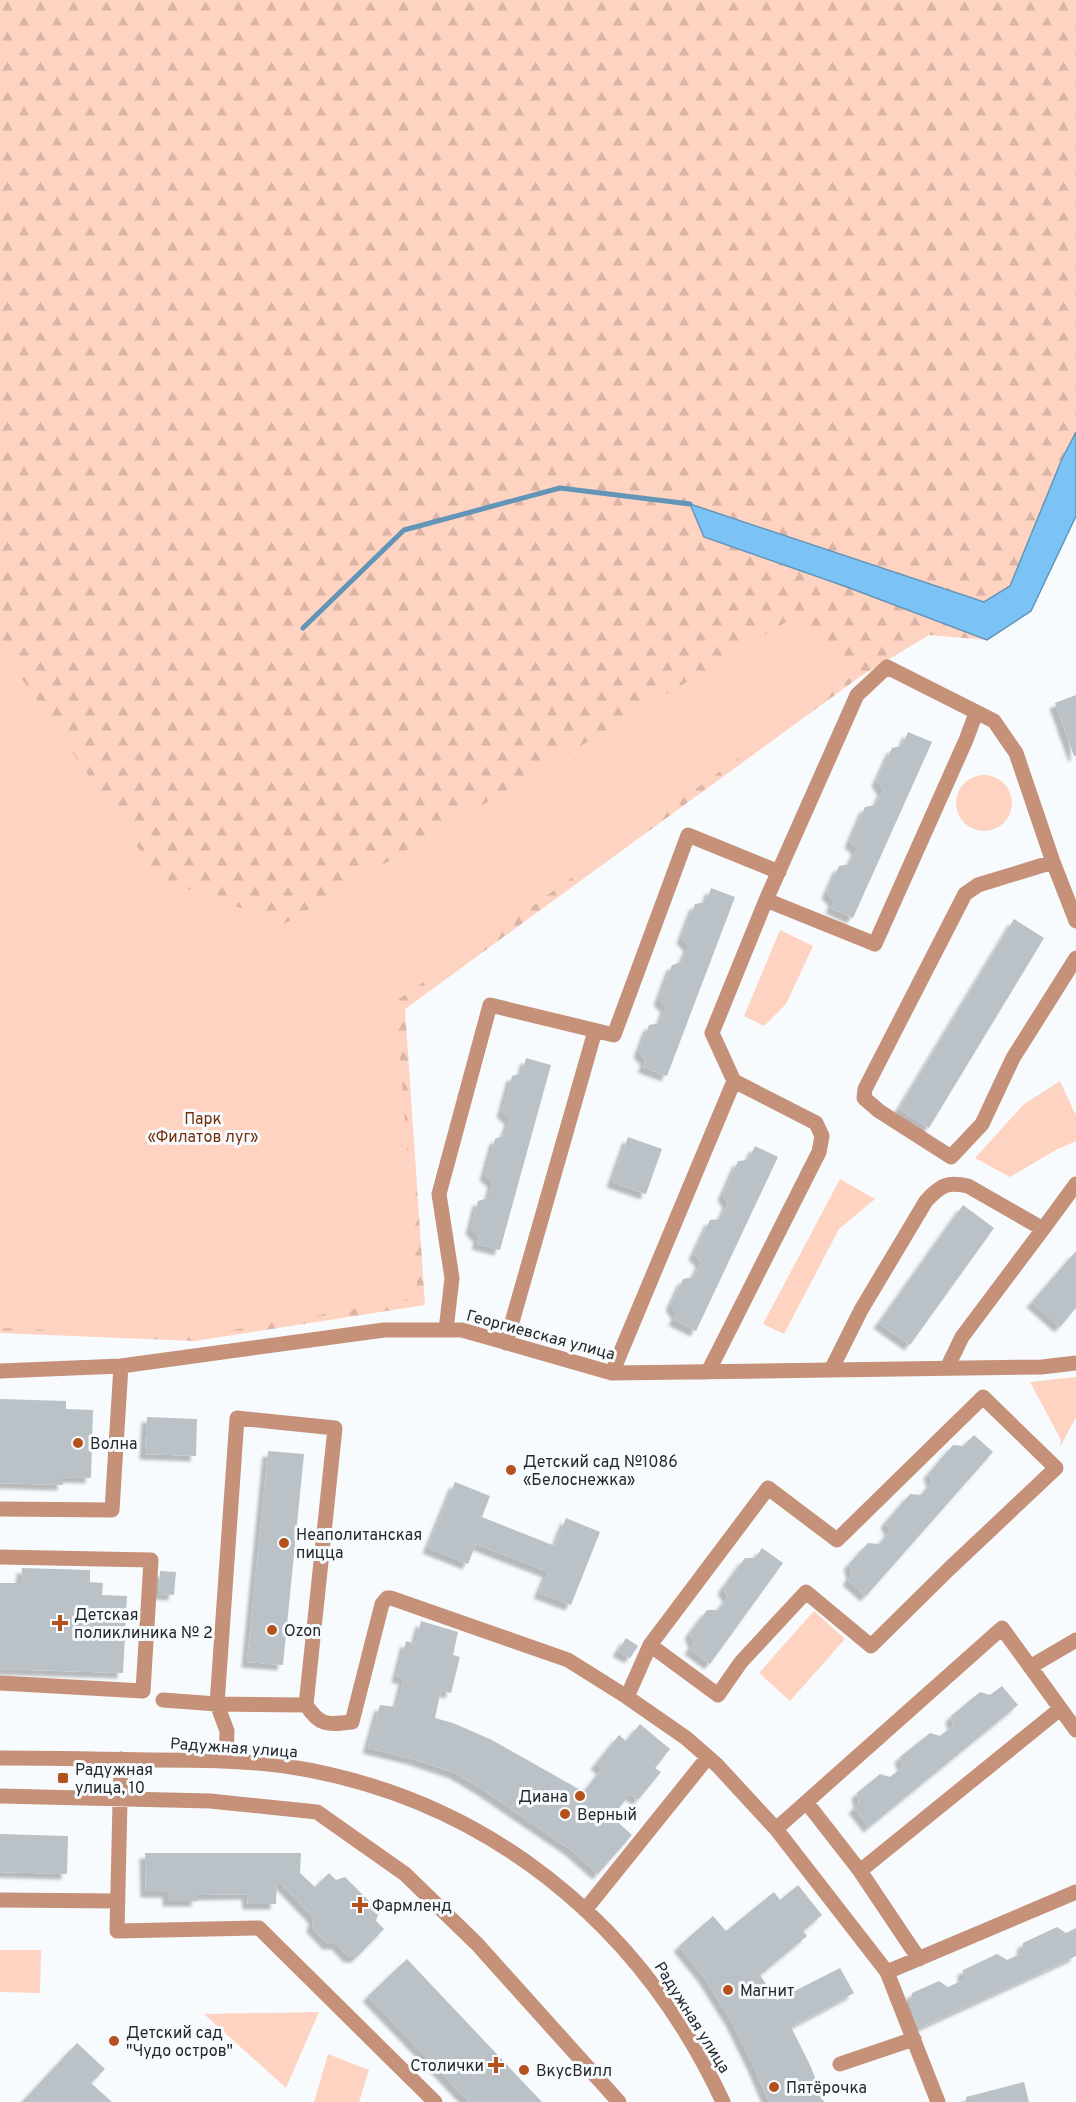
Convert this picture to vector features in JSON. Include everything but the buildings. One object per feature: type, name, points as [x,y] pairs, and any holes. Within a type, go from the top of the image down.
[{"type":"street","points":[[708,1372],[819,1152],[822,1136],[816,1123],[734,1081],[711,1033],[766,900],[857,695],[887,667],[994,721],[1016,753],[1053,862],[1076,921]]},
{"type":"street","points":[[766,900],[875,944],[976,713]]},
{"type":"street","points":[[446,1330],[452,1278],[439,1194],[490,1005],[614,1035],[688,835],[779,872]]},
{"type":"street","points":[[1053,862],[978,885],[965,894],[865,1089],[864,1098],[879,1111],[951,1157],[982,1124],[1014,1058],[1076,958]]},
{"type":"street","points":[[506,1343],[596,1031]]},
{"type":"street","points":[[612,1373],[734,1081]]},
{"type":"street","points":[[831,1370],[867,1300],[926,1201],[939,1187],[955,1183],[968,1186],[1043,1229]]},
{"type":"street","points":[[947,1368],[962,1337],[1076,1184]]},
{"type":"street","name":"Георгиевская улица","points":[[0,1371],[121,1366],[384,1330],[462,1330],[612,1373],[1042,1367],[1076,1363]]},
{"type":"street","points":[[0,1509],[112,1510],[121,1366]]},
{"type":"street","points":[[627,1696],[650,1645],[768,1488],[837,1540],[982,1397],[1056,1468],[871,1646],[806,1592],[741,1662],[718,1695],[650,1645]]},
{"type":"street","points":[[226,1761],[226,1731],[217,1704],[237,1418],[335,1428],[306,1705],[316,1720],[330,1725],[352,1722],[382,1604],[387,1598],[559,1655],[627,1696],[686,1738],[708,1757],[776,1828],[887,1972],[939,2102]]},
{"type":"street","points":[[0,1557],[151,1560],[143,1691],[0,1683]]},
{"type":"street","points":[[776,1828],[807,1803],[1002,1628],[1076,1730]]},
{"type":"street","points":[[1030,1668],[1076,1640]]},
{"type":"street","points":[[163,1700],[217,1704],[306,1705]]},
{"type":"street","points":[[860,1871],[1060,1709]]},
{"type":"street","points":[[585,1910],[708,1757]]},
{"type":"street","name":"Радужная улица","points":[[0,1758],[226,1761],[286,1767],[342,1778],[424,1805],[496,1843],[545,1876],[616,1940],[652,1983],[695,2050],[723,2102]]},
{"type":"street","points":[[121,1759],[117,1930],[258,1928],[435,2102]]},
{"type":"street","points":[[0,1796],[210,1802],[317,1812],[413,1882],[477,1944],[618,2102]]},
{"type":"street","points":[[807,1803],[860,1871],[919,1959]]},
{"type":"street","points":[[887,1972],[1076,1892]]},
{"type":"street","points":[[0,1900],[118,1901]]},
{"type":"street","points":[[840,2064],[914,2039]]},
{"type":"green space","points":[[0,0],[1076,0],[1076,432],[1062,459],[1010,587],[984,602],[690,505],[847,587],[987,640],[929,635],[861,676],[405,1009],[425,1305],[195,1341],[0,1333]]},
{"type":"green space","name":"Парк «Филатов луг»","points":[[788,621],[857,673],[513,920],[396,1001],[418,1298],[198,1336],[0,1328],[0,647],[159,878],[284,924]]},
{"type":"green space","points":[[979,775],[989,775],[1004,783],[1010,792],[1012,803],[1010,814],[1004,823],[989,831],[979,831],[968,826],[961,819],[956,808],[956,798],[961,787],[968,780]]},
{"type":"green space","points":[[780,930],[813,946],[786,1004],[764,1026],[744,1016]]},
{"type":"green space","points":[[1060,1081],[1076,1116],[1076,1141],[1010,1177],[975,1158],[1023,1105]]},
{"type":"green space","points":[[840,1179],[875,1199],[839,1229],[784,1334],[763,1324]]},
{"type":"green space","points":[[1076,1377],[1076,1417],[1060,1447],[1061,1440],[1030,1382]]},
{"type":"green space","points":[[814,1611],[845,1639],[790,1701],[759,1673]]},
{"type":"green space","points":[[0,1950],[41,1950],[40,1993],[0,1992]]},
{"type":"green space","points":[[319,2012],[286,2088],[204,2014]]},
{"type":"green space","points":[[328,2054],[369,2070],[359,2102],[314,2102]]},
{"type":"water","points":[[1076,432],[1076,516],[1031,611],[987,640],[847,587],[704,537],[690,504],[984,602],[1010,586],[1062,459]]},
{"type":"waterway","points":[[303,628],[404,530],[560,488],[690,504]]},
{"type":"place","name":"Волна","points":[[78,1443]]},
{"type":"place","name":"Детский сад №1086 «Белоснежка»","points":[[511,1470]]},
{"type":"place","name":"Неаполитанская пицца","points":[[284,1543]]},
{"type":"place","name":"Детская поликлиника № 2","points":[[60,1623]]},
{"type":"place","name":"Ozon","points":[[272,1630]]},
{"type":"place","name":"Радужная улица, 10","points":[[63,1778]]},
{"type":"place","name":"Диана","points":[[580,1796]]},
{"type":"place","name":"Верный","points":[[565,1814]]},
{"type":"place","name":"Фармленд","points":[[360,1905]]},
{"type":"place","name":"Магнит","points":[[728,1990]]},
{"type":"place","name":"Детский сад \"Чудо остров\"","points":[[114,2041]]},
{"type":"place","name":"Столички","points":[[496,2065]]},
{"type":"place","name":"ВкусВилл","points":[[524,2070]]},
{"type":"place","name":"Пятёрочка","points":[[774,2087]]}]
